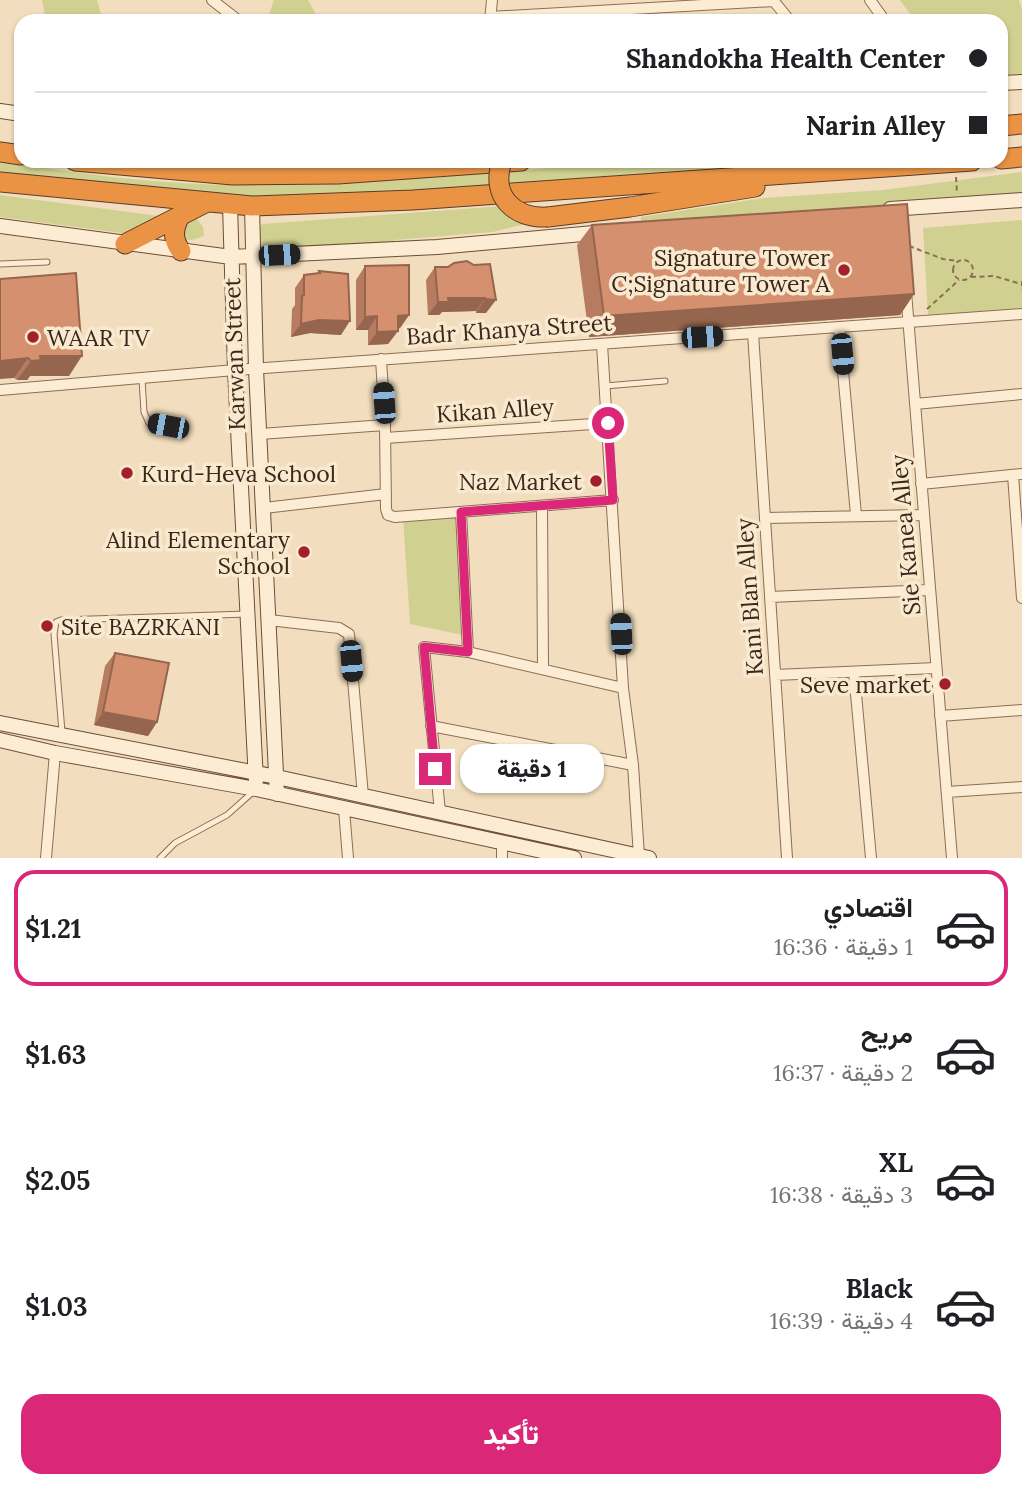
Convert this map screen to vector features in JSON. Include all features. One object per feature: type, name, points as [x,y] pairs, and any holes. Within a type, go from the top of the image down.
[{"type":"highway","points":[[154,168],[233,175],[338,174],[372,168]]},
{"type":"highway","points":[[500,168],[499,184],[511,207],[524,215],[548,217],[630,208],[894,168]]},
{"type":"highway","points":[[0,182],[252,206],[413,200],[878,168]]},
{"type":"highway","points":[[125,244],[205,202]]},
{"type":"highway","points":[[180,216],[174,238],[181,251]]},
{"type":"main road","points":[[871,211],[900,215],[958,204],[1022,200]]},
{"type":"main road","name":"Karwan Street","points":[[230,205],[235,370],[256,789]]},
{"type":"main road","name":"Karwan Street","points":[[252,206],[256,369],[277,794]]},
{"type":"main road","points":[[0,226],[231,257],[437,247],[621,231]]},
{"type":"main road","points":[[0,723],[277,777],[644,857]]},
{"type":"main road","points":[[0,740],[256,789],[574,858]]},
{"type":"street","points":[[212,0],[230,14]]},
{"type":"street","points":[[569,14],[774,1]]},
{"type":"street","name":"Sie Kanea Alley","points":[[905,283],[952,858]]},
{"type":"street","name":"Badr Khanya Street","points":[[0,390],[381,359],[1022,314]]},
{"type":"street","points":[[839,327],[856,515]]},
{"type":"street","name":"Kani Blan Alley","points":[[753,333],[787,858]]},
{"type":"street","points":[[602,344],[623,688],[644,857]]},
{"type":"street","points":[[381,359],[388,515],[395,517],[613,500]]},
{"type":"street","points":[[915,404],[1022,394]]},
{"type":"street","name":"Kikan Alley","points":[[386,438],[608,423]]},
{"type":"street","points":[[260,434],[385,425]]},
{"type":"street","points":[[921,484],[1018,474],[1022,597]]},
{"type":"street","points":[[264,508],[386,494]]},
{"type":"street","points":[[542,506],[543,668]]},
{"type":"street","points":[[461,512],[468,652]]},
{"type":"street","points":[[765,518],[924,515]]},
{"type":"street","points":[[770,597],[930,590]]},
{"type":"street","points":[[269,620],[339,628],[349,634],[363,796]]},
{"type":"street","points":[[440,812],[424,647],[468,652],[623,688]]},
{"type":"street","points":[[775,675],[936,668]]},
{"type":"street","points":[[854,672],[871,858]]},
{"type":"street","points":[[940,716],[1022,710]]},
{"type":"street","points":[[431,726],[633,765]]},
{"type":"street","points":[[46,858],[55,752]]},
{"type":"street","points":[[947,792],[1022,787]]},
{"type":"street","points":[[344,809],[348,858]]},
{"type":"street","points":[[502,842],[502,858]]},
{"type":"lane","points":[[0,264],[47,262]]},
{"type":"lane","points":[[142,379],[144,412],[149,422],[168,426]]},
{"type":"lane","points":[[605,386],[665,381]]},
{"type":"lane","points":[[62,735],[54,634],[56,622],[247,614]]},
{"type":"lane","points":[[160,858],[176,843],[227,815],[256,789]]},
{"type":"path","points":[[958,204],[964,168]]},
{"type":"path","points":[[902,243],[933,256],[965,260],[971,263],[971,277]]},
{"type":"path","points":[[959,261],[954,266],[954,272],[960,279]]},
{"type":"path","points":[[927,309],[960,279],[994,276],[1021,283],[1022,290]]},
{"type":"green space","points":[[42,0],[97,0],[101,14],[45,14]]},
{"type":"green space","points":[[274,0],[308,0],[316,14],[269,14]]},
{"type":"green space","points":[[900,0],[1019,0],[1022,9],[1022,80],[1008,81],[1008,14],[910,14]]},
{"type":"green space","points":[[0,161],[14,163],[14,168],[47,168],[181,183],[242,185],[395,180],[548,168],[787,168],[429,194],[227,197],[0,175]]},
{"type":"green space","points":[[1022,172],[1022,195],[641,225],[641,217],[763,198],[883,190]]},
{"type":"green space","points":[[0,195],[174,218],[129,234],[0,217]]},
{"type":"green space","points":[[502,206],[525,224],[493,232],[394,240],[393,246],[260,253],[258,227],[263,224]]},
{"type":"green space","points":[[180,218],[197,219],[203,227],[204,236],[192,240],[176,239]]},
{"type":"green space","points":[[1022,220],[1022,309],[928,315],[923,228]]},
{"type":"green space","points":[[456,516],[463,635],[410,624],[403,518]]},
{"type":"building","points":[[907,204],[914,294],[604,316],[592,225]]},
{"type":"building","points":[[467,261],[474,265],[490,264],[496,300],[448,298],[449,302],[438,302],[435,267],[448,267]]},
{"type":"building","points":[[409,265],[409,315],[398,316],[398,331],[377,332],[377,316],[365,317],[365,266]]},
{"type":"building","points":[[319,271],[348,274],[350,321],[319,320],[301,324],[304,275],[320,273]]},
{"type":"building","name":"WAAR TV","points":[[76,273],[82,356],[40,356],[41,360],[31,361],[28,358],[0,361],[0,279]]},
{"type":"building","points":[[115,653],[169,663],[157,722],[103,712]]},
{"type":"place","name":"Signature Tower C;Signature Tower A","points":[[844,270]]},
{"type":"place","name":"WAAR TV","points":[[33,337]]},
{"type":"place","name":"Kurd-Heva School","points":[[127,473]]},
{"type":"place","name":"Naz Market","points":[[596,481]]},
{"type":"place","name":"Alind Elementary School","points":[[304,552]]},
{"type":"place","name":"Site BAZRKANI","points":[[47,626]]},
{"type":"place","name":"Seve market","points":[[945,684]]},
{"type":"route","points":[[435,769],[424,647],[468,652],[461,512],[613,500],[608,423]]}]
